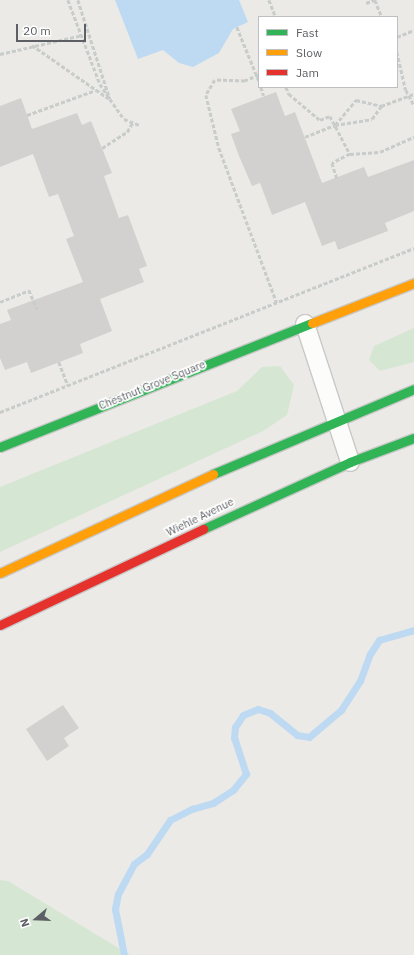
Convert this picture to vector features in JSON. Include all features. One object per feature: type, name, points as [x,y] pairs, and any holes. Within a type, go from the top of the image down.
[{"type":"main road","name":"Chestnut Grove Square","points":[[0,447],[305,324],[414,283]]},
{"type":"main road","points":[[0,573],[336,419],[414,389]]},
{"type":"main road","name":"Wiehle Avenue","points":[[0,625],[350,462],[414,438]]},
{"type":"street","points":[[305,324],[350,462]]},
{"type":"path","points":[[68,0],[100,84],[124,119],[140,125]]},
{"type":"path","points":[[78,0],[110,99]]},
{"type":"path","points":[[269,0],[276,16]]},
{"type":"path","points":[[366,3],[375,0],[382,16]]},
{"type":"path","points":[[237,27],[258,76],[245,81],[215,80],[206,95],[219,148],[277,303]]},
{"type":"path","points":[[398,37],[414,30]]},
{"type":"path","points":[[0,54],[32,45],[82,35]]},
{"type":"path","points":[[32,45],[110,99]]},
{"type":"path","points":[[398,56],[408,96],[414,105]]},
{"type":"path","points":[[261,88],[264,96]]},
{"type":"path","points":[[286,88],[289,94],[320,120],[330,116],[350,154]]},
{"type":"path","points":[[27,115],[97,90]]},
{"type":"path","points":[[334,125],[356,100],[381,106],[414,94]]},
{"type":"path","points":[[304,137],[334,125],[372,119],[381,106]]},
{"type":"path","points":[[102,148],[127,132],[133,122]]},
{"type":"path","points":[[337,178],[332,164],[350,154],[380,152],[414,137]]},
{"type":"path","points":[[0,412],[414,248]]},
{"type":"path","points":[[0,302],[29,290],[37,309]]},
{"type":"path","points":[[59,362],[68,385]]},
{"type":"green space","points":[[414,328],[414,362],[380,371],[369,360],[374,346]]},
{"type":"green space","points":[[280,366],[294,385],[287,415],[263,431],[0,552],[0,487],[237,391],[262,367]]},
{"type":"green space","points":[[0,880],[8,881],[130,955],[0,955]]},
{"type":"water","points":[[115,0],[239,0],[248,22],[233,29],[219,53],[193,67],[179,63],[163,50],[138,59]]},
{"type":"building","points":[[276,92],[285,116],[295,112],[322,183],[364,167],[368,177],[414,160],[414,211],[385,223],[388,231],[338,250],[335,241],[322,246],[305,202],[272,215],[260,183],[252,186],[239,156],[231,134],[240,131],[231,109]]},
{"type":"building","points":[[21,98],[32,129],[77,113],[82,125],[91,121],[112,173],[104,176],[119,218],[128,215],[147,266],[139,269],[144,282],[100,299],[112,331],[80,344],[83,353],[31,373],[27,362],[5,370],[0,358],[0,324],[11,320],[7,310],[83,282],[66,239],[74,236],[58,194],[49,197],[33,154],[0,167],[0,106]]},
{"type":"building","points":[[63,705],[79,728],[64,738],[69,746],[47,761],[26,729]]},
{"type":"waterway","points":[[124,955],[115,909],[118,894],[134,864],[147,854],[170,820],[192,809],[213,803],[233,790],[246,774],[234,738],[235,727],[243,715],[258,709],[270,713],[297,735],[309,737],[341,710],[360,681],[370,654],[379,640],[414,630]]},
{"type":"traffic: fast","points":[[0,447],[312,323]]},
{"type":"traffic: fast","points":[[213,474],[414,389]]},
{"type":"traffic: fast","points":[[203,529],[350,462],[414,438]]},
{"type":"traffic: slow","points":[[312,323],[414,283]]},
{"type":"traffic: slow","points":[[0,573],[213,474]]},
{"type":"traffic: jam","points":[[0,625],[203,529]]}]
